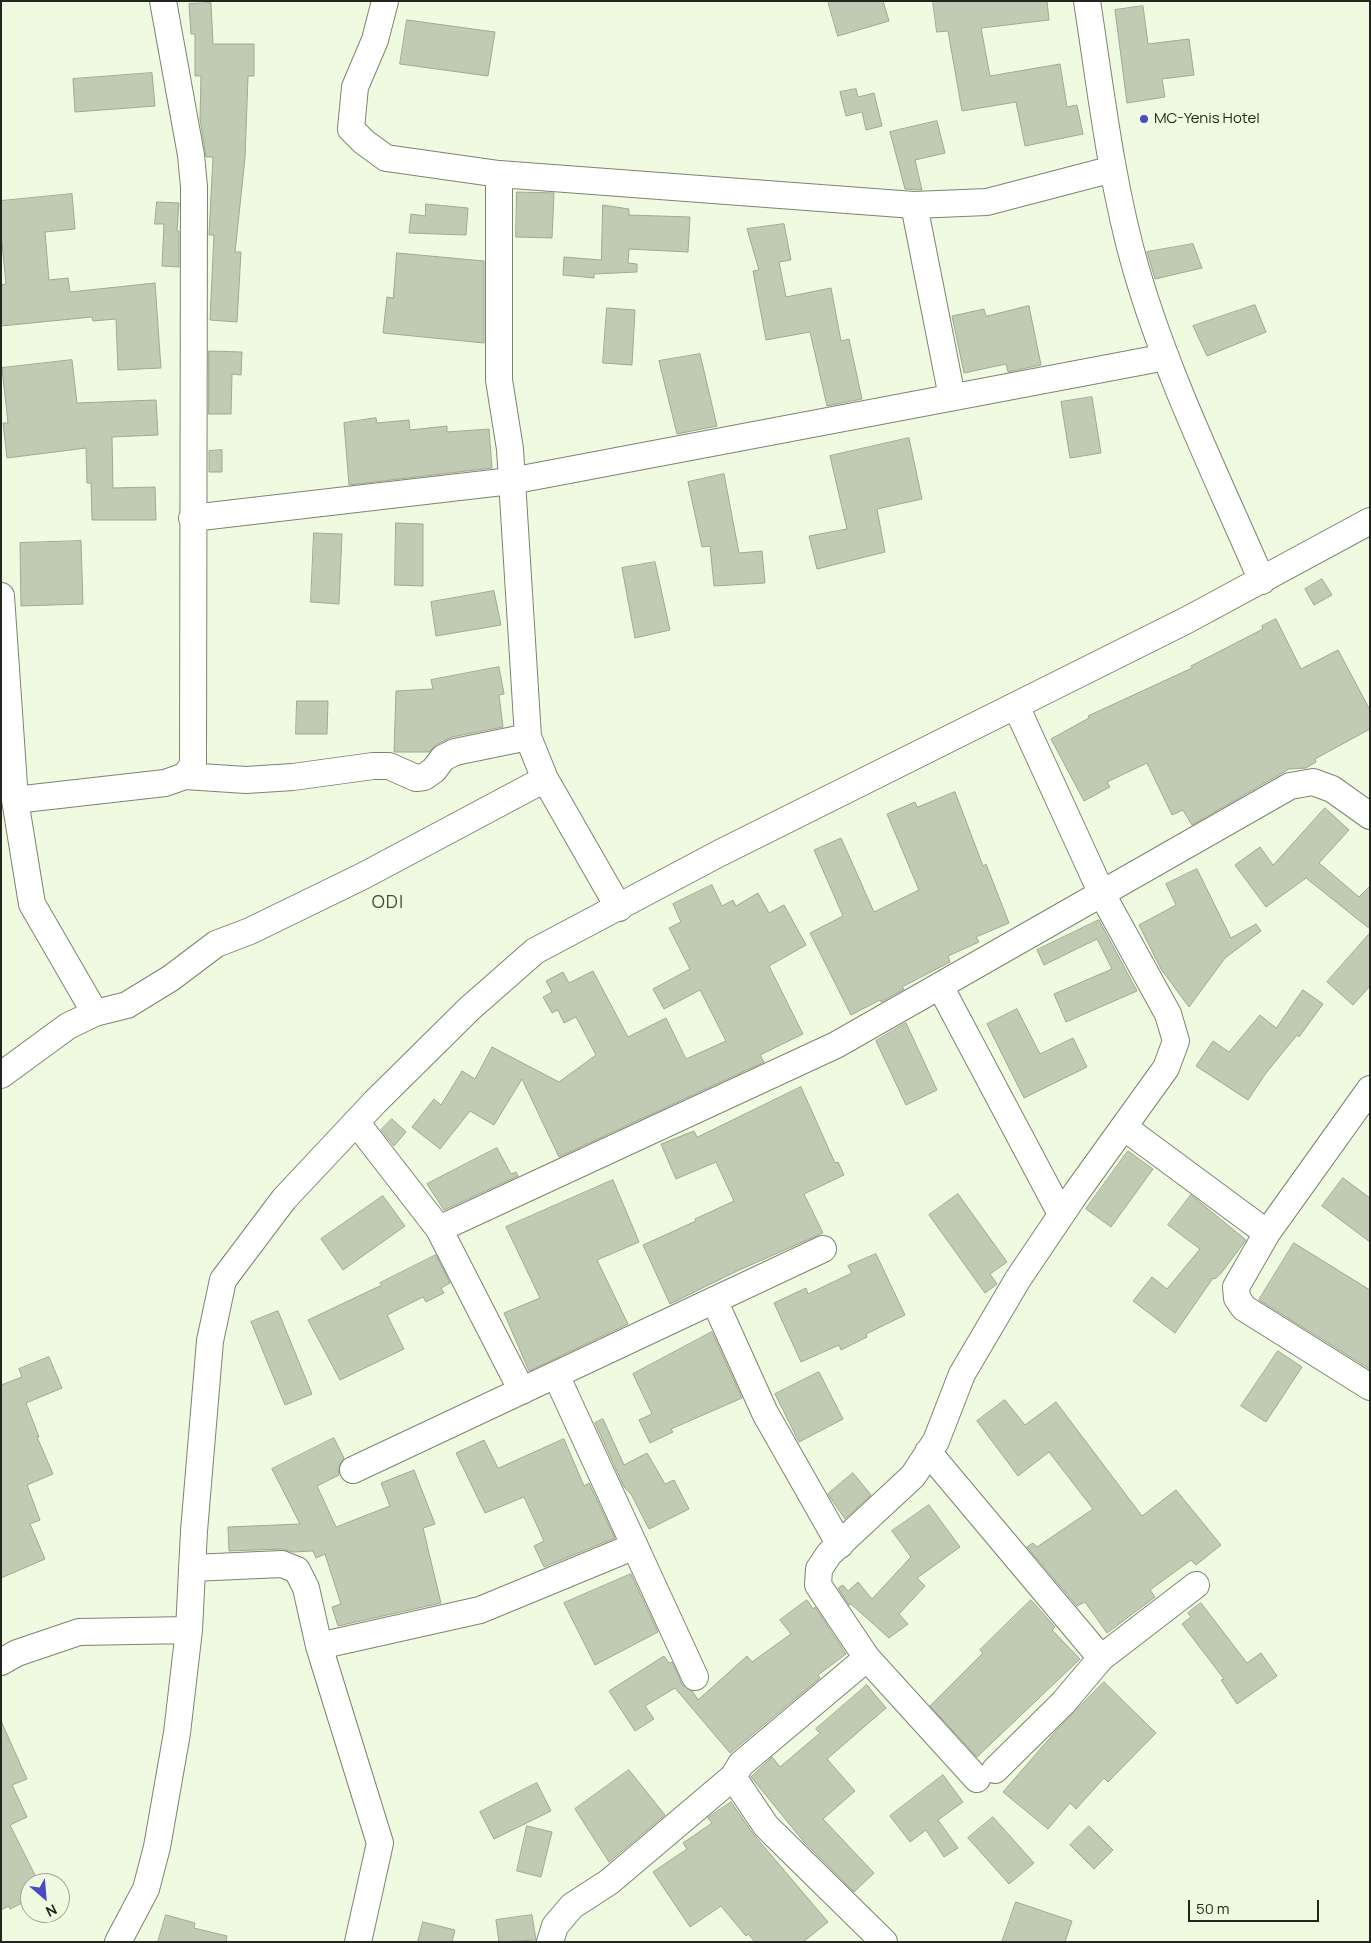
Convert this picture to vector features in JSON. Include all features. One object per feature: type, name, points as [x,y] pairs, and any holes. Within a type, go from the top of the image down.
[{"type":"street","points":[[163,1],[191,155],[194,187],[193,765],[185,776]]},
{"type":"street","points":[[385,1],[375,40],[355,87],[351,128],[364,142],[386,158],[498,174],[914,204],[987,202],[1113,169]]},
{"type":"street","points":[[1087,1],[1113,169],[1136,269],[1166,357],[1262,581]]},
{"type":"street","points":[[498,174],[499,380],[510,449],[528,737],[545,780],[619,908]]},
{"type":"street","points":[[914,204],[952,397]]},
{"type":"street","points":[[192,518],[511,481],[1166,357]]},
{"type":"street","points":[[118,1942],[146,1889],[157,1848],[177,1733],[189,1630],[192,1568],[210,1341],[223,1280],[284,1199],[356,1122],[469,1009],[535,951],[720,853],[1262,581],[1370,520]]},
{"type":"street","points":[[1,596],[15,800],[32,904],[95,1013]]},
{"type":"street","points":[[1016,706],[1102,894],[1168,1014],[1176,1041],[1166,1068],[1125,1128],[1061,1214],[1018,1279],[962,1374],[936,1441],[913,1476],[829,1554],[819,1569],[818,1585],[867,1658],[986,1774],[1063,1704],[1101,1658],[1196,1585]]},
{"type":"street","points":[[15,800],[165,783],[185,776],[246,780],[294,777],[373,766],[389,766],[416,778],[424,777],[434,770],[443,758],[456,752],[528,737]]},
{"type":"street","points":[[1,1075],[68,1026],[95,1013],[127,1005],[172,978],[216,944],[250,931],[363,876],[545,780]]},
{"type":"street","points":[[439,1228],[836,1046],[1290,786],[1313,782],[1332,789],[1370,816]]},
{"type":"street","points":[[940,986],[1061,1214]]},
{"type":"street","points":[[1370,1089],[1267,1233],[1236,1288],[1237,1298],[1244,1308],[1370,1387]]},
{"type":"street","points":[[356,1122],[439,1228],[522,1391]]},
{"type":"street","points":[[1125,1128],[1267,1233]]},
{"type":"street","points":[[354,1470],[823,1248]]},
{"type":"street","points":[[714,1300],[765,1413],[840,1545]]},
{"type":"street","points":[[556,1374],[695,1677]]},
{"type":"street","points":[[928,1452],[1101,1658]]},
{"type":"street","points":[[319,1646],[480,1610],[635,1546]]},
{"type":"street","points":[[192,1568],[282,1564],[297,1570],[306,1588],[319,1646],[380,1843],[358,1942]]},
{"type":"street","points":[[1,1662],[17,1653],[79,1632],[189,1630]]},
{"type":"street","points":[[550,1942],[555,1926],[572,1906],[608,1882],[733,1776],[741,1764],[867,1658]]},
{"type":"street","points":[[733,1776],[766,1826],[884,1942]]},
{"type":"building","points":[[828,1],[883,1],[889,21],[838,36]]},
{"type":"building","points":[[933,1],[1047,1],[1049,20],[981,28],[990,76],[1060,64],[1067,107],[1077,105],[1083,134],[1025,146],[1016,102],[962,111],[948,31],[937,32]]},
{"type":"building","points":[[211,3],[213,44],[254,44],[254,76],[248,76],[245,158],[235,252],[241,252],[237,322],[210,320],[214,235],[209,235],[213,157],[206,157],[200,119],[201,76],[195,76],[195,34],[191,34],[189,4]]},
{"type":"building","points":[[1143,6],[1148,44],[1189,39],[1194,75],[1162,79],[1165,97],[1127,103],[1115,10]]},
{"type":"building","points":[[407,20],[495,32],[488,76],[400,64]]},
{"type":"building","points":[[152,73],[155,106],[75,112],[73,79]]},
{"type":"building","points":[[856,89],[858,97],[874,93],[882,126],[866,130],[862,112],[846,116],[840,92]]},
{"type":"building","points":[[937,121],[945,153],[915,160],[922,190],[905,189],[890,132]]},
{"type":"building","points":[[517,192],[554,193],[552,238],[516,237]]},
{"type":"building","points":[[72,194],[75,229],[45,232],[49,280],[68,278],[70,292],[155,283],[161,368],[118,370],[116,319],[93,321],[92,317],[1,326],[1,285],[6,284],[1,233],[1,201]]},
{"type":"building","points":[[157,202],[179,203],[177,231],[179,231],[179,267],[162,266],[164,224],[155,224]]},
{"type":"building","points":[[426,204],[468,208],[466,235],[409,233],[411,214],[425,216]]},
{"type":"building","points":[[603,205],[629,209],[629,215],[690,217],[688,252],[629,249],[628,263],[637,264],[637,272],[594,274],[594,278],[563,275],[564,257],[601,260]]},
{"type":"building","points":[[784,224],[791,260],[779,262],[786,297],[831,288],[841,341],[849,339],[862,399],[827,406],[810,332],[766,340],[753,271],[759,270],[747,229]]},
{"type":"building","points":[[1193,244],[1202,268],[1155,279],[1147,252]]},
{"type":"building","points":[[397,253],[484,261],[484,343],[383,333],[387,297],[393,298]]},
{"type":"building","points":[[1255,305],[1266,332],[1207,356],[1193,326]]},
{"type":"building","points":[[1029,306],[1041,365],[1008,372],[1006,364],[964,373],[952,316],[984,309],[986,316]]},
{"type":"building","points":[[607,308],[635,310],[632,365],[603,363]]},
{"type":"building","points":[[209,351],[242,352],[241,375],[232,374],[231,414],[209,414]]},
{"type":"building","points":[[700,354],[717,426],[677,434],[659,361]]},
{"type":"building","points":[[72,360],[77,403],[156,400],[158,435],[112,437],[113,488],[155,487],[156,520],[92,520],[91,483],[87,483],[86,448],[7,458],[3,423],[8,423],[2,368]]},
{"type":"building","points":[[1092,397],[1101,453],[1070,458],[1061,402]]},
{"type":"building","points":[[376,418],[377,423],[409,420],[410,430],[447,426],[447,432],[489,429],[492,468],[349,485],[344,423]]},
{"type":"building","points":[[909,438],[922,499],[877,509],[885,552],[817,569],[809,536],[847,529],[830,456]]},
{"type":"building","points":[[222,450],[222,472],[209,472],[209,451]]},
{"type":"building","points":[[724,474],[739,553],[762,551],[765,583],[714,586],[710,546],[702,547],[688,482]]},
{"type":"building","points":[[396,523],[423,524],[423,586],[395,585]]},
{"type":"building","points":[[314,533],[342,534],[339,604],[311,602]]},
{"type":"building","points":[[81,541],[83,604],[21,606],[20,543]]},
{"type":"building","points":[[655,562],[670,630],[635,638],[622,568]]},
{"type":"building","points":[[1322,579],[1332,595],[1314,605],[1305,589]]},
{"type":"building","points":[[494,591],[501,625],[436,636],[431,602]]},
{"type":"building","points":[[1276,619],[1301,669],[1338,650],[1370,710],[1370,729],[1315,759],[1316,762],[1306,768],[1289,769],[1192,825],[1183,810],[1172,815],[1147,763],[1107,782],[1110,787],[1084,801],[1051,739],[1089,718],[1088,716],[1192,668],[1191,666],[1263,629],[1262,626]]},
{"type":"building","points":[[499,667],[504,694],[499,695],[503,727],[452,737],[436,745],[429,752],[394,752],[396,691],[433,689],[431,680]]},
{"type":"building","points":[[297,701],[328,701],[327,734],[296,734]]},
{"type":"building","points":[[955,792],[983,866],[986,864],[1009,923],[976,937],[979,942],[948,956],[950,962],[902,987],[904,989],[881,1002],[880,1000],[851,1015],[810,933],[843,916],[814,850],[841,838],[874,912],[919,890],[887,814],[915,802],[917,807]]},
{"type":"building","points":[[1325,808],[1349,830],[1319,863],[1359,897],[1370,886],[1370,929],[1306,878],[1266,907],[1235,865],[1260,847],[1273,865]]},
{"type":"building","points":[[1197,869],[1231,938],[1256,924],[1261,931],[1225,958],[1189,1007],[1161,969],[1139,925],[1176,905],[1166,884]]},
{"type":"building","points":[[712,885],[722,906],[733,900],[736,906],[758,893],[769,913],[784,905],[806,945],[769,966],[803,1034],[760,1055],[764,1062],[559,1157],[522,1079],[494,1125],[470,1111],[440,1149],[412,1127],[434,1099],[441,1105],[462,1071],[475,1079],[492,1047],[559,1082],[596,1055],[576,1017],[564,1023],[558,1010],[552,1013],[543,997],[552,992],[546,981],[563,972],[569,983],[593,971],[628,1037],[666,1018],[686,1059],[726,1041],[700,990],[664,1009],[653,989],[690,969],[669,928],[681,922],[673,904]]},
{"type":"building","points":[[1099,920],[1137,991],[1066,1022],[1054,994],[1112,969],[1097,939],[1044,965],[1037,950]]},
{"type":"building","points":[[1370,933],[1370,986],[1353,1005],[1327,982]]},
{"type":"building","points":[[1303,990],[1323,1004],[1299,1037],[1297,1035],[1266,1073],[1248,1100],[1196,1066],[1213,1041],[1229,1052],[1260,1015],[1276,1028]]},
{"type":"building","points":[[1017,1009],[1040,1054],[1073,1038],[1087,1067],[1024,1098],[987,1024]]},
{"type":"building","points":[[906,1023],[937,1090],[906,1105],[876,1041]]},
{"type":"building","points":[[801,1087],[835,1163],[838,1162],[844,1175],[804,1194],[823,1233],[737,1271],[670,1304],[643,1245],[734,1201],[716,1162],[676,1179],[661,1144],[694,1131],[697,1137]]},
{"type":"building","points":[[392,1119],[406,1132],[394,1146],[381,1130]]},
{"type":"building","points":[[497,1148],[511,1174],[516,1172],[518,1176],[444,1210],[427,1184]]},
{"type":"building","points":[[1128,1151],[1153,1169],[1111,1227],[1086,1209]]},
{"type":"building","points":[[1343,1178],[1370,1198],[1370,1242],[1322,1206]]},
{"type":"building","points":[[613,1180],[639,1242],[597,1260],[628,1324],[529,1371],[504,1313],[540,1298],[506,1227]]},
{"type":"building","points":[[958,1194],[1007,1262],[990,1274],[997,1284],[985,1293],[929,1215]]},
{"type":"building","points":[[1191,1195],[1246,1240],[1222,1272],[1215,1279],[1213,1278],[1175,1333],[1133,1301],[1152,1277],[1167,1289],[1200,1249],[1168,1225]]},
{"type":"building","points":[[383,1196],[405,1226],[343,1270],[321,1239]]},
{"type":"building","points":[[1294,1243],[1370,1290],[1370,1369],[1259,1300]]},
{"type":"building","points":[[876,1254],[905,1315],[866,1334],[867,1337],[841,1350],[839,1345],[801,1362],[774,1303],[806,1288],[808,1294],[852,1273],[848,1266]]},
{"type":"building","points":[[436,1255],[450,1283],[441,1288],[444,1293],[426,1302],[423,1297],[387,1315],[404,1349],[340,1380],[308,1320],[382,1285],[380,1283]]},
{"type":"building","points":[[278,1311],[312,1394],[285,1405],[251,1322]]},
{"type":"building","points":[[712,1332],[742,1398],[671,1429],[673,1432],[650,1443],[639,1420],[652,1414],[633,1374]]},
{"type":"building","points":[[1278,1351],[1302,1367],[1266,1422],[1241,1406]]},
{"type":"building","points":[[49,1357],[62,1388],[26,1403],[39,1437],[37,1437],[53,1474],[27,1485],[40,1520],[30,1524],[45,1559],[1,1578],[1,1385],[22,1377],[19,1369]]},
{"type":"building","points":[[819,1372],[843,1419],[799,1442],[775,1394]]},
{"type":"building","points":[[1005,1400],[1025,1425],[1056,1402],[1142,1516],[1176,1490],[1221,1545],[1196,1565],[1191,1560],[1150,1590],[1155,1597],[1107,1633],[1085,1602],[1077,1606],[1027,1547],[1033,1543],[1037,1547],[1093,1509],[1049,1452],[1018,1476],[977,1421]]},
{"type":"building","points":[[603,1419],[624,1465],[647,1453],[665,1484],[674,1480],[689,1509],[649,1529],[631,1494],[624,1487],[595,1423]]},
{"type":"building","points":[[334,1438],[344,1458],[338,1468],[339,1475],[317,1486],[336,1527],[390,1506],[381,1483],[414,1470],[435,1524],[423,1528],[441,1603],[338,1626],[332,1607],[341,1604],[325,1554],[316,1558],[313,1551],[293,1552],[282,1549],[229,1551],[228,1527],[300,1524],[272,1469]]},
{"type":"building","points":[[564,1439],[584,1486],[589,1483],[615,1538],[544,1567],[534,1546],[544,1541],[524,1497],[485,1513],[456,1453],[484,1440],[498,1468]]},
{"type":"building","points":[[853,1473],[871,1495],[845,1519],[828,1494]]},
{"type":"building","points":[[929,1505],[960,1547],[917,1578],[925,1586],[899,1614],[908,1624],[889,1638],[851,1604],[849,1605],[838,1588],[843,1585],[848,1591],[858,1582],[872,1599],[911,1557],[892,1531]]},
{"type":"building","points":[[631,1574],[658,1632],[595,1665],[564,1603]]},
{"type":"building","points":[[807,1600],[813,1609],[815,1607],[846,1654],[818,1675],[820,1678],[730,1753],[675,1688],[645,1706],[654,1719],[635,1731],[609,1691],[664,1656],[669,1663],[672,1662],[682,1684],[693,1692],[698,1700],[747,1656],[752,1662],[791,1634],[780,1620]]},
{"type":"building","points":[[1031,1600],[1055,1627],[1052,1630],[1080,1659],[977,1757],[930,1706],[983,1653],[980,1650]]},
{"type":"building","points":[[1201,1603],[1247,1663],[1261,1653],[1277,1676],[1237,1704],[1221,1680],[1224,1679],[1182,1624],[1191,1617],[1188,1613]]},
{"type":"building","points":[[1104,1682],[1156,1733],[1108,1782],[1104,1778],[1076,1809],[1070,1803],[1048,1829],[1003,1792],[1056,1731]]},
{"type":"building","points":[[867,1685],[886,1708],[827,1759],[855,1791],[823,1819],[874,1873],[854,1892],[804,1842],[751,1777],[772,1757],[780,1767],[820,1733],[816,1729]]},
{"type":"building","points":[[1,1721],[27,1779],[12,1785],[27,1817],[10,1825],[34,1873],[20,1873],[20,1904],[10,1909],[9,1906],[1,1910]]},
{"type":"building","points":[[629,1770],[665,1815],[609,1862],[575,1809]]},
{"type":"building","points":[[943,1775],[963,1802],[938,1820],[958,1848],[944,1857],[926,1830],[910,1842],[890,1816]]},
{"type":"building","points":[[537,1783],[551,1811],[494,1839],[480,1812]]},
{"type":"building","points":[[731,1802],[754,1835],[828,1922],[803,1942],[755,1942],[748,1934],[746,1936],[721,1906],[690,1927],[653,1872],[687,1849],[683,1843],[712,1823],[708,1818]]},
{"type":"building","points":[[993,1817],[1034,1863],[1009,1884],[968,1838]]},
{"type":"building","points":[[527,1826],[552,1832],[541,1877],[517,1871]]},
{"type":"building","points":[[1089,1826],[1113,1850],[1094,1869],[1070,1845]]},
{"type":"building","points":[[1016,1902],[1072,1921],[1065,1942],[1002,1942]]},
{"type":"building","points":[[166,1915],[195,1923],[194,1928],[227,1936],[226,1942],[158,1942]]},
{"type":"building","points":[[532,1915],[536,1940],[499,1942],[496,1920]]},
{"type":"building","points":[[423,1922],[455,1930],[452,1942],[418,1942]]},
{"type":"place","name":"MC-Yenis Hotel","points":[[1144,119]]},
{"type":"district","name":"ODI","points":[[388,903]]}]
